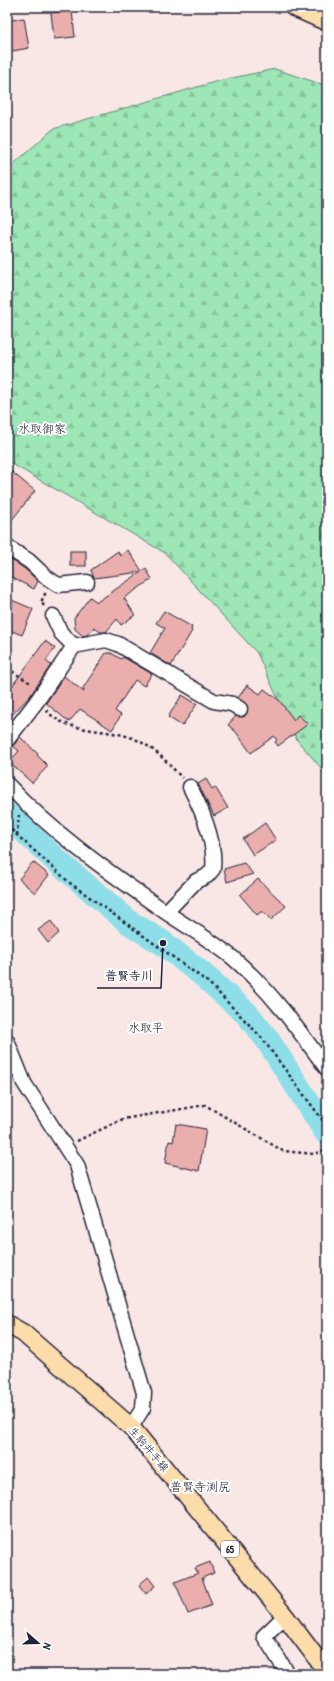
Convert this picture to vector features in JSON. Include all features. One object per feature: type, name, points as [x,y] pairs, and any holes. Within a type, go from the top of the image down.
[{"type":"main road","points":[[293,7],[327,22]]},
{"type":"main road","name":"生駒井手線","points":[[7,1324],[23,1333],[131,1427],[285,1616],[327,1672]]},
{"type":"street","points":[[7,547],[29,561],[58,585],[87,582]]},
{"type":"street","points":[[53,616],[61,633],[74,646]]},
{"type":"street","points":[[7,740],[37,701],[74,646],[106,640],[118,644],[214,701],[232,704],[240,709]]},
{"type":"street","points":[[7,784],[88,856],[232,957],[262,986],[292,1020],[327,1069]]},
{"type":"street","points":[[166,912],[196,880],[206,876],[213,869],[214,862],[202,810],[190,787]]},
{"type":"street","points":[[7,1041],[24,1083],[77,1164],[144,1394],[143,1408],[131,1427]]},
{"type":"street","points":[[285,1616],[264,1636],[288,1674]]},
{"type":"path","points":[[51,580],[41,602],[53,616]]},
{"type":"path","points":[[7,668],[34,686],[37,701],[49,714],[72,726],[134,739],[157,752],[190,787]]},
{"type":"path","points":[[7,826],[70,883],[209,983],[261,1037],[327,1126]]},
{"type":"path","points":[[65,1146],[123,1119],[205,1105],[283,1151],[314,1154],[327,1149]]},
{"type":"green space","points":[[275,69],[327,86],[327,775],[297,740],[257,653],[165,553],[7,461],[7,170],[53,129],[218,81]]},
{"type":"building","points":[[72,11],[75,37],[54,39],[51,13]]},
{"type":"building","points":[[24,18],[29,48],[7,52],[7,21]]},
{"type":"building","points":[[7,468],[35,491],[7,526]]},
{"type":"building","points":[[128,550],[142,571],[146,569],[152,579],[124,598],[135,615],[121,625],[117,619],[106,632],[100,632],[94,627],[87,635],[83,636],[75,629],[74,618],[90,597],[97,602],[141,572],[94,578],[91,570],[118,551],[120,556]]},
{"type":"building","points":[[70,551],[86,551],[86,566],[70,566]]},
{"type":"building","points":[[7,557],[25,569],[38,581],[34,589],[7,575]]},
{"type":"building","points":[[7,598],[33,609],[22,635],[7,629]]},
{"type":"building","points":[[164,611],[192,627],[192,631],[171,666],[150,653],[165,628],[156,623]]},
{"type":"building","points":[[45,641],[55,648],[46,661],[51,665],[30,696],[7,720],[7,693]]},
{"type":"building","points":[[106,653],[111,653],[121,659],[123,657],[152,674],[144,686],[135,680],[115,711],[121,715],[112,730],[80,709],[69,722],[46,703],[64,676],[84,692],[83,688]]},
{"type":"building","points":[[247,685],[260,694],[264,689],[279,700],[294,720],[298,715],[308,724],[278,746],[275,742],[277,740],[274,736],[251,753],[236,732],[228,725],[236,716],[244,717],[247,713],[247,705],[238,698]]},
{"type":"building","points":[[182,695],[197,704],[182,726],[168,717]]},
{"type":"building","points":[[20,737],[48,766],[32,783],[9,762],[19,751],[13,746]]},
{"type":"building","points":[[206,779],[212,789],[215,787],[228,808],[214,816],[198,784]]},
{"type":"building","points":[[265,823],[276,840],[253,855],[243,839]]},
{"type":"building","points":[[33,862],[49,875],[35,893],[19,879]]},
{"type":"building","points":[[244,863],[253,874],[227,882],[224,869]]},
{"type":"building","points":[[258,879],[286,906],[271,920],[262,911],[257,915],[240,895]]},
{"type":"building","points":[[51,921],[59,933],[48,943],[38,930]]},
{"type":"building","points":[[176,1124],[206,1129],[199,1171],[165,1163],[169,1141],[173,1142]]},
{"type":"building","points":[[210,1562],[214,1573],[202,1578],[212,1605],[188,1614],[175,1582],[198,1573],[195,1568]]},
{"type":"building","points":[[148,1577],[155,1586],[146,1594],[139,1585]]},
{"type":"waterway","points":[[7,815],[57,861],[130,923],[163,943],[202,974],[247,1014],[267,1039],[327,1133]]},
{"type":"place","name":"普賢寺川","points":[[163,943]]},
{"type":"district","name":"水取御家","points":[[42,429]]},
{"type":"district","name":"水取平","points":[[146,1028]]},
{"type":"district","name":"普賢寺渕尻","points":[[200,1487]]}]
